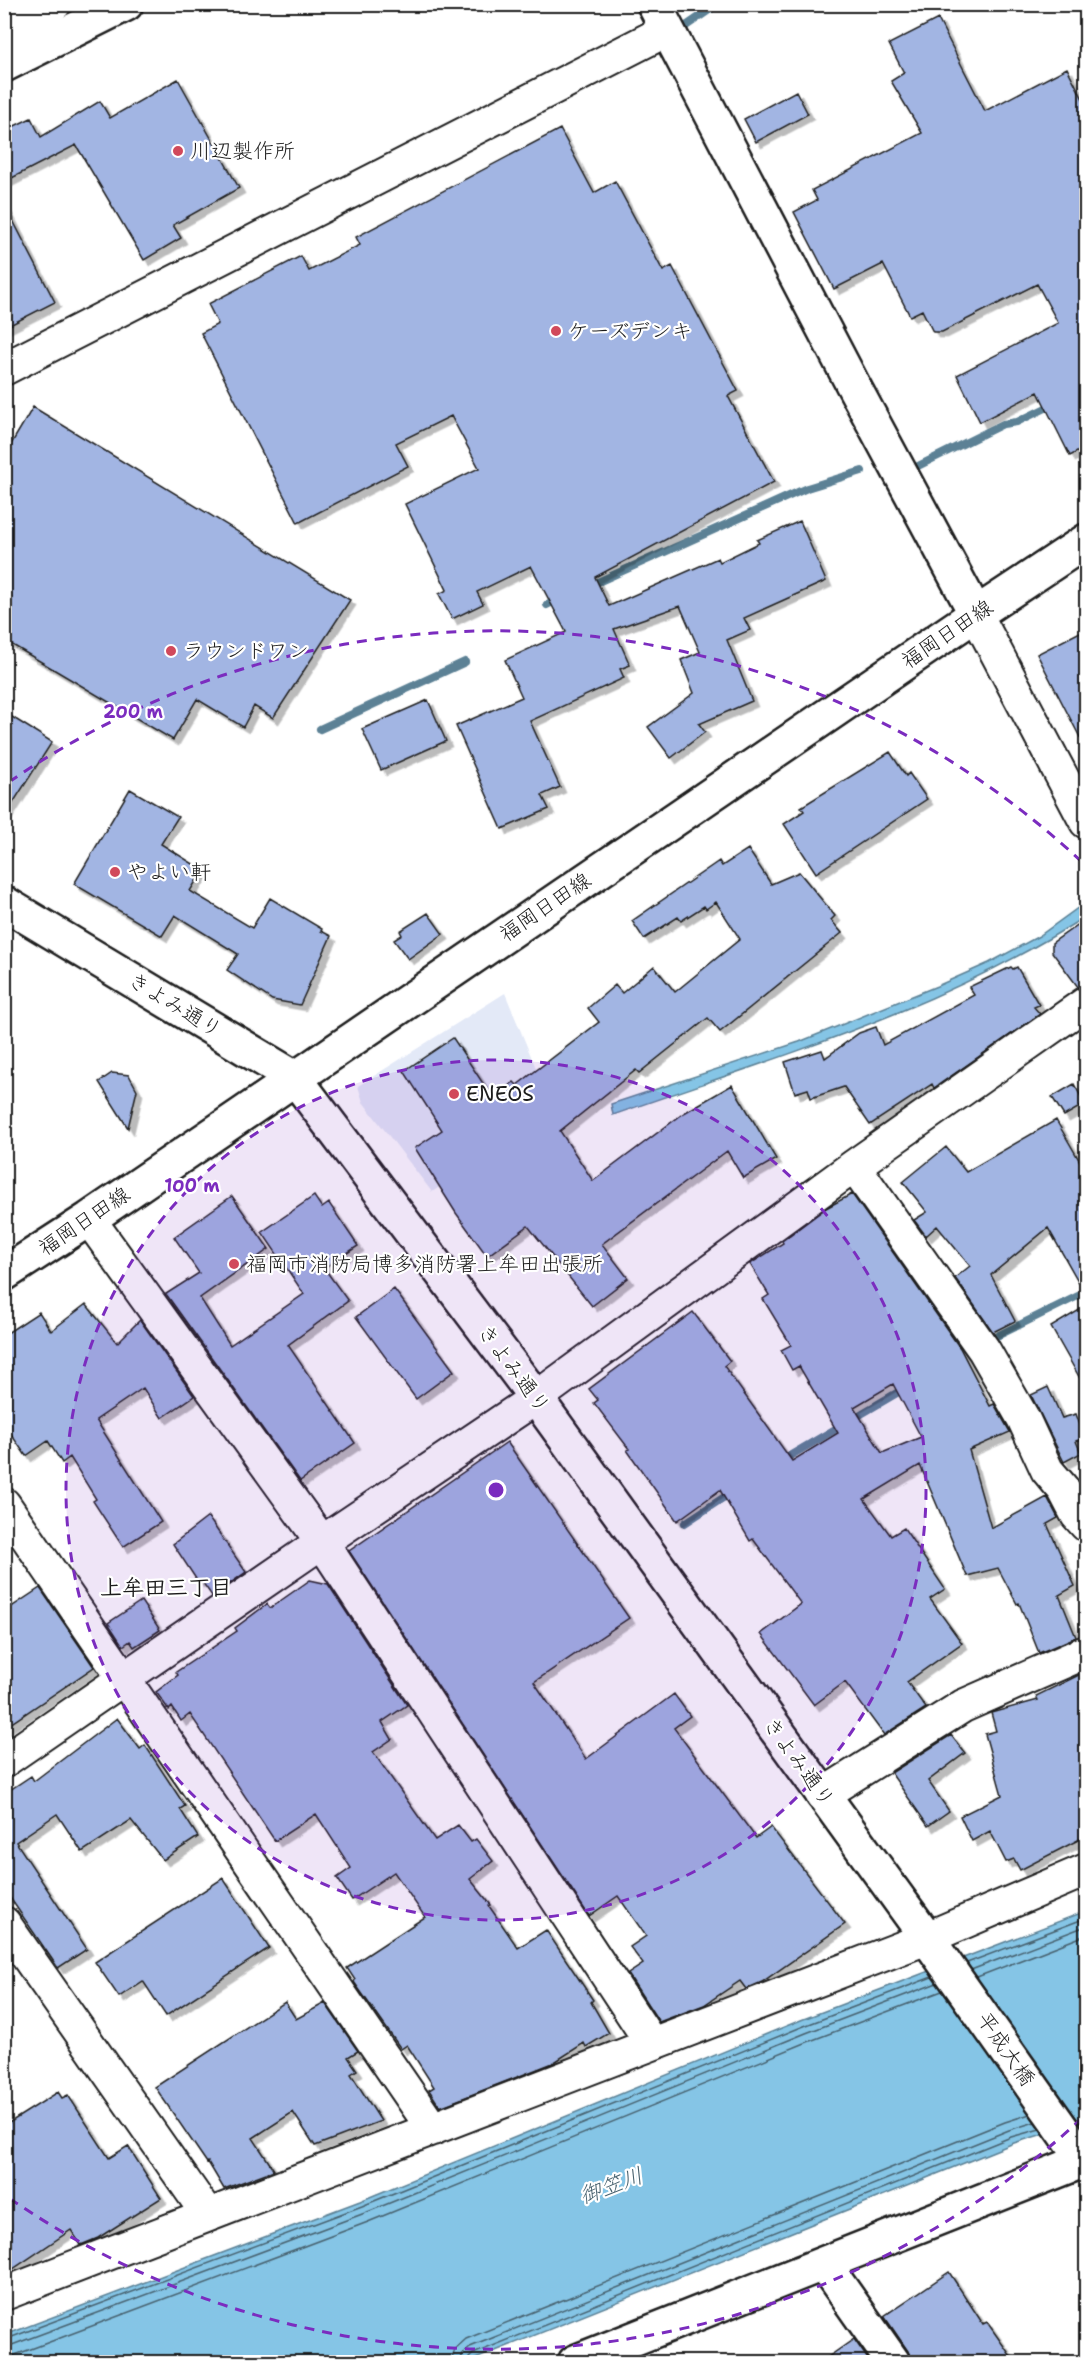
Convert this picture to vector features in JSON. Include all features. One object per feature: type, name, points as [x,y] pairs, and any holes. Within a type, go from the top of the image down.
[{"type":"main road","points":[[4,65],[126,4]]},
{"type":"main road","points":[[4,30],[52,5]]},
{"type":"main road","points":[[660,17],[976,614]]},
{"type":"main road","name":"福岡日田線","points":[[4,1274],[1086,541]]},
{"type":"main road","name":"きよみ通り","points":[[4,903],[295,1078],[536,1398],[927,1938]]},
{"type":"main road","name":"平成大橋","points":[[927,1938],[1086,2161]]},
{"type":"main road","points":[[575,2362],[1086,2161]]},
{"type":"main road","points":[[824,2264],[893,2362]]},
{"type":"street","points":[[4,369],[660,17]]},
{"type":"street","points":[[976,614],[1086,822]]},
{"type":"street","points":[[4,1761],[536,1398],[854,1167],[1086,1003]]},
{"type":"street","points":[[854,1167],[984,1350],[1023,1418],[1047,1470],[1075,1483],[1077,1515],[1086,1525]]},
{"type":"street","points":[[89,1218],[322,1542],[652,2044]]},
{"type":"street","points":[[4,1504],[433,2128]]},
{"type":"street","points":[[822,1794],[963,1706],[1086,1652]]},
{"type":"street","points":[[4,2294],[927,1938],[1086,1870]]},
{"type":"street","points":[[4,1923],[208,2215]]},
{"type":"shaded area","name":"ENEOS","points":[[505,993],[559,1124],[494,1151],[432,1192],[363,1102],[358,1086]]},
{"type":"water","points":[[1086,902],[1086,916],[973,979],[915,1005],[796,1052],[613,1115],[611,1104],[799,1042],[989,963],[1039,936]]},
{"type":"water","name":"御笠川","points":[[1086,1911],[1086,2121],[1014,2143],[468,2362],[5,2362],[5,2335],[360,2201],[801,2020]]},
{"type":"building","points":[[938,19],[985,111],[1067,68],[1086,105],[1086,447],[1070,456],[1038,392],[980,422],[957,375],[1058,323],[1037,284],[942,332],[933,332],[922,310],[910,316],[883,264],[834,289],[794,212],[817,200],[812,190],[922,133],[891,81],[904,73],[889,44]]},
{"type":"building","points":[[178,79],[239,188],[173,225],[181,238],[144,260],[76,145],[4,182],[4,131],[31,118],[41,137],[100,101],[110,118]]},
{"type":"building","points":[[796,91],[808,114],[756,142],[744,119]]},
{"type":"building","points":[[560,129],[594,193],[615,181],[663,271],[672,266],[738,391],[728,396],[774,482],[595,577],[609,606],[718,558],[720,562],[759,543],[757,540],[800,521],[826,581],[744,618],[750,630],[727,640],[752,701],[699,724],[705,732],[671,758],[648,727],[694,693],[681,660],[700,652],[680,606],[614,629],[630,665],[620,669],[624,678],[530,721],[560,787],[542,795],[549,809],[502,829],[456,726],[522,697],[505,660],[566,632],[531,566],[477,592],[483,604],[452,619],[439,594],[447,590],[405,504],[479,468],[451,416],[396,443],[408,466],[298,523],[201,333],[218,324],[208,304],[301,256],[309,271],[360,245],[356,237]]},
{"type":"building","points":[[4,203],[55,302],[4,328]]},
{"type":"building","points":[[33,407],[350,600],[273,718],[254,706],[243,727],[197,699],[173,740],[4,640],[4,456]]},
{"type":"building","points":[[1086,629],[1086,749],[1037,654]]},
{"type":"building","points":[[428,700],[446,741],[381,770],[362,729]]},
{"type":"building","points":[[4,712],[52,742],[4,817]]},
{"type":"building","points":[[890,752],[906,776],[909,773],[927,799],[816,873],[784,824],[804,811],[801,807]]},
{"type":"building","points":[[130,789],[178,817],[161,844],[203,870],[190,891],[252,928],[270,898],[331,936],[300,1005],[272,1000],[227,970],[238,954],[175,915],[162,936],[74,884]]},
{"type":"building","points":[[748,849],[771,884],[799,872],[835,916],[831,920],[842,933],[720,1032],[708,1018],[639,1073],[636,1070],[560,1131],[593,1181],[684,1113],[732,1085],[776,1159],[743,1178],[727,1151],[602,1244],[628,1278],[592,1306],[528,1226],[487,1256],[456,1213],[415,1148],[442,1130],[404,1071],[453,1038],[492,1097],[514,1082],[517,1085],[599,1022],[588,1008],[615,985],[622,993],[654,966],[675,992],[740,939],[716,902],[706,909],[704,906],[681,921],[678,917],[644,939],[632,921],[719,861],[722,866]]},
{"type":"building","points":[[428,913],[443,934],[408,959],[394,940],[402,935],[400,931]]},
{"type":"building","points":[[1086,919],[1086,985],[1078,987],[1052,952],[1052,943]]},
{"type":"building","points":[[1011,967],[1013,969],[1017,967],[1039,1005],[1034,1007],[1040,1014],[934,1088],[932,1084],[870,1125],[844,1087],[811,1098],[808,1089],[795,1093],[785,1062],[822,1050],[825,1058],[859,1033],[876,1027],[883,1045],[974,995],[969,987]]},
{"type":"building","points":[[112,1073],[129,1075],[137,1090],[128,1128],[99,1082]]},
{"type":"building","points":[[1074,1084],[1085,1104],[1064,1116],[1052,1097]]},
{"type":"building","points":[[1056,1120],[1086,1172],[1086,1295],[1048,1228],[991,1275],[1015,1321],[993,1332],[955,1278],[970,1266],[937,1226],[926,1236],[914,1220],[927,1212],[903,1182],[946,1147],[966,1172]]},
{"type":"building","points":[[852,1194],[960,1348],[990,1406],[994,1404],[1010,1432],[969,1450],[991,1528],[1047,1497],[1058,1518],[1047,1524],[1075,1586],[1059,1595],[1076,1637],[1039,1653],[1019,1603],[1017,1604],[998,1568],[967,1576],[920,1465],[864,1499],[891,1536],[904,1528],[945,1589],[930,1599],[962,1643],[907,1682],[926,1708],[884,1735],[845,1682],[814,1705],[761,1634],[801,1604],[753,1539],[750,1541],[720,1490],[677,1521],[627,1450],[629,1449],[594,1403],[598,1400],[589,1389],[693,1312],[730,1361],[724,1366],[792,1461],[838,1433],[799,1366],[792,1370],[781,1350],[791,1345],[763,1299],[769,1295],[750,1264],[783,1243],[782,1241],[826,1208]],"holes":[[[893,1384],[921,1437],[882,1453],[854,1407]]]},
{"type":"building","points":[[232,1196],[269,1249],[200,1298],[230,1345],[304,1294],[262,1232],[314,1196],[322,1208],[329,1203],[358,1246],[324,1268],[348,1301],[288,1345],[355,1443],[300,1481],[166,1294],[199,1273],[174,1237]]},
{"type":"building","points":[[394,1289],[454,1371],[416,1399],[356,1317]]},
{"type":"building","points":[[86,1304],[117,1343],[140,1320],[194,1396],[162,1418],[143,1388],[96,1420],[161,1522],[123,1547],[93,1501],[96,1499],[70,1457],[62,1463],[48,1441],[26,1456],[4,1424],[4,1335],[39,1312],[51,1331]]},
{"type":"building","points":[[1086,1306],[1086,1389],[1051,1327]]},
{"type":"building","points":[[1048,1387],[1062,1418],[1076,1414],[1085,1438],[1076,1441],[1081,1453],[1064,1462],[1031,1395]]},
{"type":"building","points":[[507,1442],[629,1618],[534,1682],[586,1759],[674,1694],[690,1716],[674,1728],[756,1838],[771,1827],[845,1924],[762,1982],[746,1989],[740,1981],[704,2005],[659,2022],[628,1974],[643,1964],[630,1947],[646,1936],[618,1896],[589,1916],[349,1551]]},
{"type":"building","points":[[208,1517],[246,1572],[212,1596],[201,1580],[198,1582],[173,1544]]},
{"type":"building","points":[[310,1580],[328,1584],[407,1705],[382,1722],[392,1739],[373,1752],[435,1840],[458,1825],[471,1842],[476,1839],[493,1861],[470,1879],[491,1905],[489,1906],[518,1948],[546,1930],[593,2000],[591,2002],[609,2033],[586,2047],[584,2043],[553,2063],[440,2107],[429,2090],[434,2087],[407,2045],[401,2049],[354,1982],[347,1968],[425,1917],[394,1872],[352,1900],[337,1878],[351,1868],[316,1814],[275,1841],[190,1714],[181,1721],[172,1707],[169,1710],[156,1692],[178,1675],[176,1672],[237,1631],[235,1628],[267,1604],[270,1608]]},
{"type":"building","points":[[40,1588],[94,1667],[4,1728],[4,1612]]},
{"type":"building","points":[[141,1601],[160,1630],[134,1647],[130,1641],[123,1646],[108,1623]]},
{"type":"building","points":[[1083,1673],[1086,1681],[1086,1836],[1020,1870],[1014,1859],[1006,1862],[990,1831],[972,1841],[960,1816],[1002,1795],[985,1734],[996,1731],[991,1713],[1038,1700],[1036,1696]]},
{"type":"building","points":[[117,1718],[140,1749],[145,1745],[185,1806],[180,1809],[198,1837],[163,1860],[131,1820],[82,1852],[57,1814],[16,1842],[87,1949],[58,1968],[4,1889],[4,1794],[31,1776],[34,1781]]},
{"type":"building","points":[[951,1735],[965,1753],[928,1781],[949,1811],[928,1826],[891,1773]]},
{"type":"building","points":[[223,1878],[269,1948],[166,2016],[143,1981],[119,1997],[95,1962]]},
{"type":"building","points":[[285,2002],[296,2019],[325,2003],[358,2051],[348,2057],[357,2070],[351,2074],[381,2121],[315,2146],[293,2112],[253,2138],[274,2170],[224,2189],[208,2162],[155,2087]]},
{"type":"building","points":[[58,2092],[62,2098],[68,2095],[109,2158],[128,2146],[161,2198],[98,2238],[81,2245],[71,2230],[4,2275],[4,2126]]},
{"type":"building","points":[[949,2272],[983,2324],[987,2322],[1015,2362],[911,2362],[908,2351],[884,2316]]},
{"type":"building","points":[[854,2339],[870,2362],[821,2362]]},
{"type":"waterway","points":[[686,26],[718,4]]},
{"type":"waterway","points":[[916,467],[1003,424],[1017,422],[1056,403]]},
{"type":"waterway","points":[[589,586],[807,488],[862,471]]},
{"type":"waterway","points":[[547,605],[561,598]]},
{"type":"waterway","points":[[320,729],[465,662]]},
{"type":"waterway","points":[[991,1339],[1086,1292]]},
{"type":"waterway","points":[[781,1461],[907,1387]]},
{"type":"waterway","points":[[685,1523],[732,1492]]},
{"type":"place","name":"川辺製作所","points":[[178,151]]},
{"type":"place","name":"ケーズデンキ","points":[[556,331]]},
{"type":"place","name":"ラウンドワン","points":[[171,651]]},
{"type":"place","name":"やよい軒","points":[[115,872]]},
{"type":"place","name":"ENEOS","points":[[454,1094]]},
{"type":"place","name":"福岡市消防局博多消防署上牟田出張所","points":[[234,1264]]},
{"type":"district","name":"上牟田三丁目","points":[[166,1587]]}]
